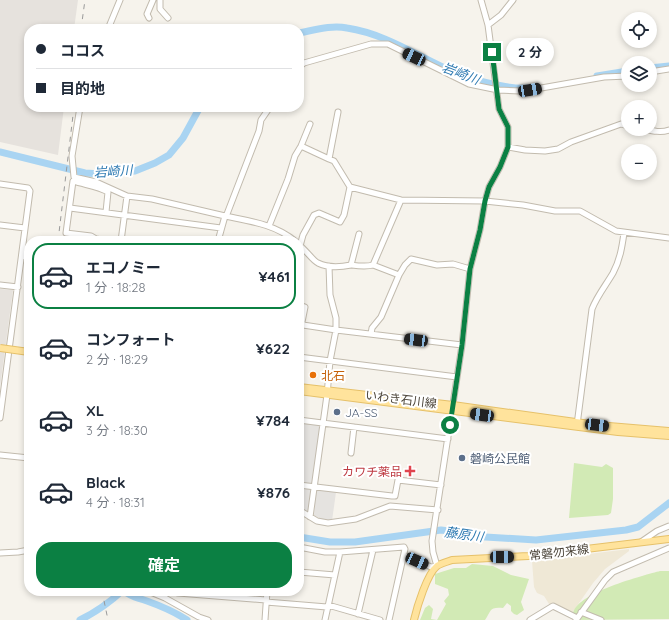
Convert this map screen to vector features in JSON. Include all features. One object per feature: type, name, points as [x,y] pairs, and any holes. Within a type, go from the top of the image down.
[{"type":"main road","points":[[0,348],[24,351]]},
{"type":"main road","points":[[0,352],[24,355]]},
{"type":"main road","name":"いわき石川線","points":[[304,388],[327,393]]},
{"type":"main road","name":"いわき石川線","points":[[304,391],[453,408],[637,434],[669,436]]},
{"type":"main road","name":"いわき石川線","points":[[577,425],[669,431]]},
{"type":"main road","name":"常磐勿来線","points":[[437,566],[452,560],[528,556],[669,538]]},
{"type":"main road","points":[[414,620],[430,574],[437,566]]},
{"type":"street","points":[[110,24],[120,0]]},
{"type":"street","points":[[148,18],[147,14],[154,0]]},
{"type":"street","points":[[160,0],[160,9],[168,18]]},
{"type":"street","points":[[404,555],[431,567],[437,566],[432,541],[438,510],[462,345],[470,269],[489,187],[500,167],[508,147],[508,127],[499,109],[488,25],[481,0]]},
{"type":"street","points":[[488,25],[501,15],[513,0]]},
{"type":"street","points":[[304,63],[371,44],[388,44],[441,69],[456,79],[469,84],[497,89],[525,90],[604,77],[621,76]]},
{"type":"street","points":[[657,71],[669,69]]},
{"type":"street","points":[[79,112],[72,163],[74,177],[96,182],[127,196],[152,199],[269,226],[289,236]]},
{"type":"street","points":[[219,236],[225,216],[260,131],[261,120],[267,112]]},
{"type":"street","points":[[329,159],[338,112]]},
{"type":"street","points":[[269,226],[310,124]]},
{"type":"street","points":[[508,147],[545,151],[558,149],[571,142],[621,124]]},
{"type":"street","points":[[657,132],[665,132],[669,130]]},
{"type":"street","points":[[301,146],[334,161],[350,188],[344,215],[340,222],[319,213],[314,215],[303,236]]},
{"type":"street","points":[[91,236],[66,233],[73,181],[100,188],[108,192],[106,212]]},
{"type":"street","points":[[0,184],[28,188],[30,191],[24,236]]},
{"type":"street","points":[[350,188],[401,200],[485,201],[523,205],[555,211],[580,211],[608,228],[624,233],[669,238]]},
{"type":"street","points":[[122,236],[127,196]]},
{"type":"street","points":[[373,265],[401,200]]},
{"type":"street","points":[[70,208],[221,228]]},
{"type":"street","points":[[0,225],[25,228]]},
{"type":"street","points":[[577,425],[592,309],[595,301],[614,272],[620,259],[624,233]]},
{"type":"street","points":[[351,264],[359,234]]},
{"type":"street","points":[[0,418],[24,237]]},
{"type":"street","points":[[304,249],[317,263],[329,266],[351,264],[361,267],[373,265],[399,276]]},
{"type":"street","points":[[371,334],[372,328],[381,317],[399,276],[405,265],[411,259],[437,265],[453,264],[470,269]]},
{"type":"street","points":[[310,517],[336,318],[330,295],[329,266]]},
{"type":"street","points":[[0,285],[18,287]]},
{"type":"street","points":[[304,323],[371,334],[462,345]]},
{"type":"street","points":[[304,358],[457,378]]},
{"type":"street","points":[[304,421],[448,439]]},
{"type":"street","points":[[351,453],[354,427]]},
{"type":"street","points":[[0,455],[24,457]]},
{"type":"street","points":[[304,486],[395,496],[398,480],[441,485]]},
{"type":"street","points":[[304,513],[323,523],[328,523],[356,519],[390,506],[438,510]]},
{"type":"street","points":[[641,542],[657,531],[669,526]]},
{"type":"street","points":[[304,548],[325,552],[340,552],[404,547],[404,555],[389,620]]},
{"type":"street","points":[[530,620],[553,606],[576,619],[605,580],[613,572],[669,548]]},
{"type":"street","points":[[358,614],[373,550]]},
{"type":"street","points":[[0,553],[24,551]]},
{"type":"street","points":[[324,620],[340,552]]},
{"type":"street","points":[[304,572],[335,575]]},
{"type":"street","points":[[159,596],[177,604],[199,617],[208,620]]},
{"type":"street","points":[[177,604],[178,596]]},
{"type":"street","points":[[217,596],[328,606],[380,620]]},
{"type":"street","points":[[265,620],[266,596]]},
{"type":"street","points":[[581,612],[601,620]]},
{"type":"shaded area","points":[[0,0],[78,0],[75,24],[24,24],[24,112],[63,112],[58,155],[0,142]]},
{"type":"shaded area","points":[[0,289],[13,290],[0,387]]},
{"type":"shaded area","points":[[304,423],[321,425],[313,485],[304,483]]},
{"type":"shaded area","points":[[304,488],[312,489],[309,513],[304,510]]},
{"type":"shaded area","points":[[316,490],[336,492],[332,521],[323,520],[314,515]]},
{"type":"shaded area","points":[[629,549],[629,551],[605,569],[593,583],[572,613],[551,607],[544,596],[537,593],[534,587],[532,561]]},
{"type":"green space","points":[[574,463],[602,467],[606,464],[613,468],[613,499],[611,513],[608,515],[569,518]]},
{"type":"green space","points":[[472,564],[493,566],[511,575],[529,579],[521,602],[524,610],[517,615],[511,611],[511,606],[507,603],[503,608],[495,608],[491,610],[485,620],[437,620],[446,604],[444,601],[449,595],[448,589],[435,584],[435,574],[454,568],[466,568]]},
{"type":"green space","points":[[660,571],[669,571],[669,619],[574,620],[574,611],[580,603],[592,595],[623,582]]},
{"type":"green space","points":[[429,605],[433,609],[431,619],[437,620],[420,620],[425,608]]},
{"type":"waterway","name":"岩崎川","points":[[304,32],[335,27],[362,31],[390,41],[466,77],[504,86],[527,88]]},
{"type":"waterway","name":"岩崎川","points":[[657,67],[669,66]]},
{"type":"waterway","name":"岩崎川","points":[[597,76],[621,72]]},
{"type":"waterway","name":"岩崎川","points":[[0,152],[85,173],[102,174],[135,171],[155,163],[169,155],[183,138],[197,112]]},
{"type":"waterway","name":"藤原川","points":[[304,538],[330,542],[355,542],[441,530],[457,532],[469,536],[536,540],[626,530],[638,527],[669,503]]},
{"type":"waterway","name":"藤原川","points":[[80,620],[102,607],[116,596]]},
{"type":"waterway","points":[[132,596],[168,609],[187,620]]},
{"type":"railway","points":[[82,24],[85,0]]},
{"type":"railway","points":[[59,236],[73,112]]},
{"type":"railway","points":[[103,596],[108,620]]},
{"type":"place","name":"北石","points":[[313,375]]},
{"type":"place","name":"JA-SS","points":[[337,412]]},
{"type":"place","name":"磐崎公民館","points":[[462,458]]},
{"type":"place","name":"カワチ薬品","points":[[410,471]]},
{"type":"route","points":[[450,425],[462,345],[470,269],[489,187],[500,167],[508,147],[508,127],[499,109],[498,90],[492,52]]}]
